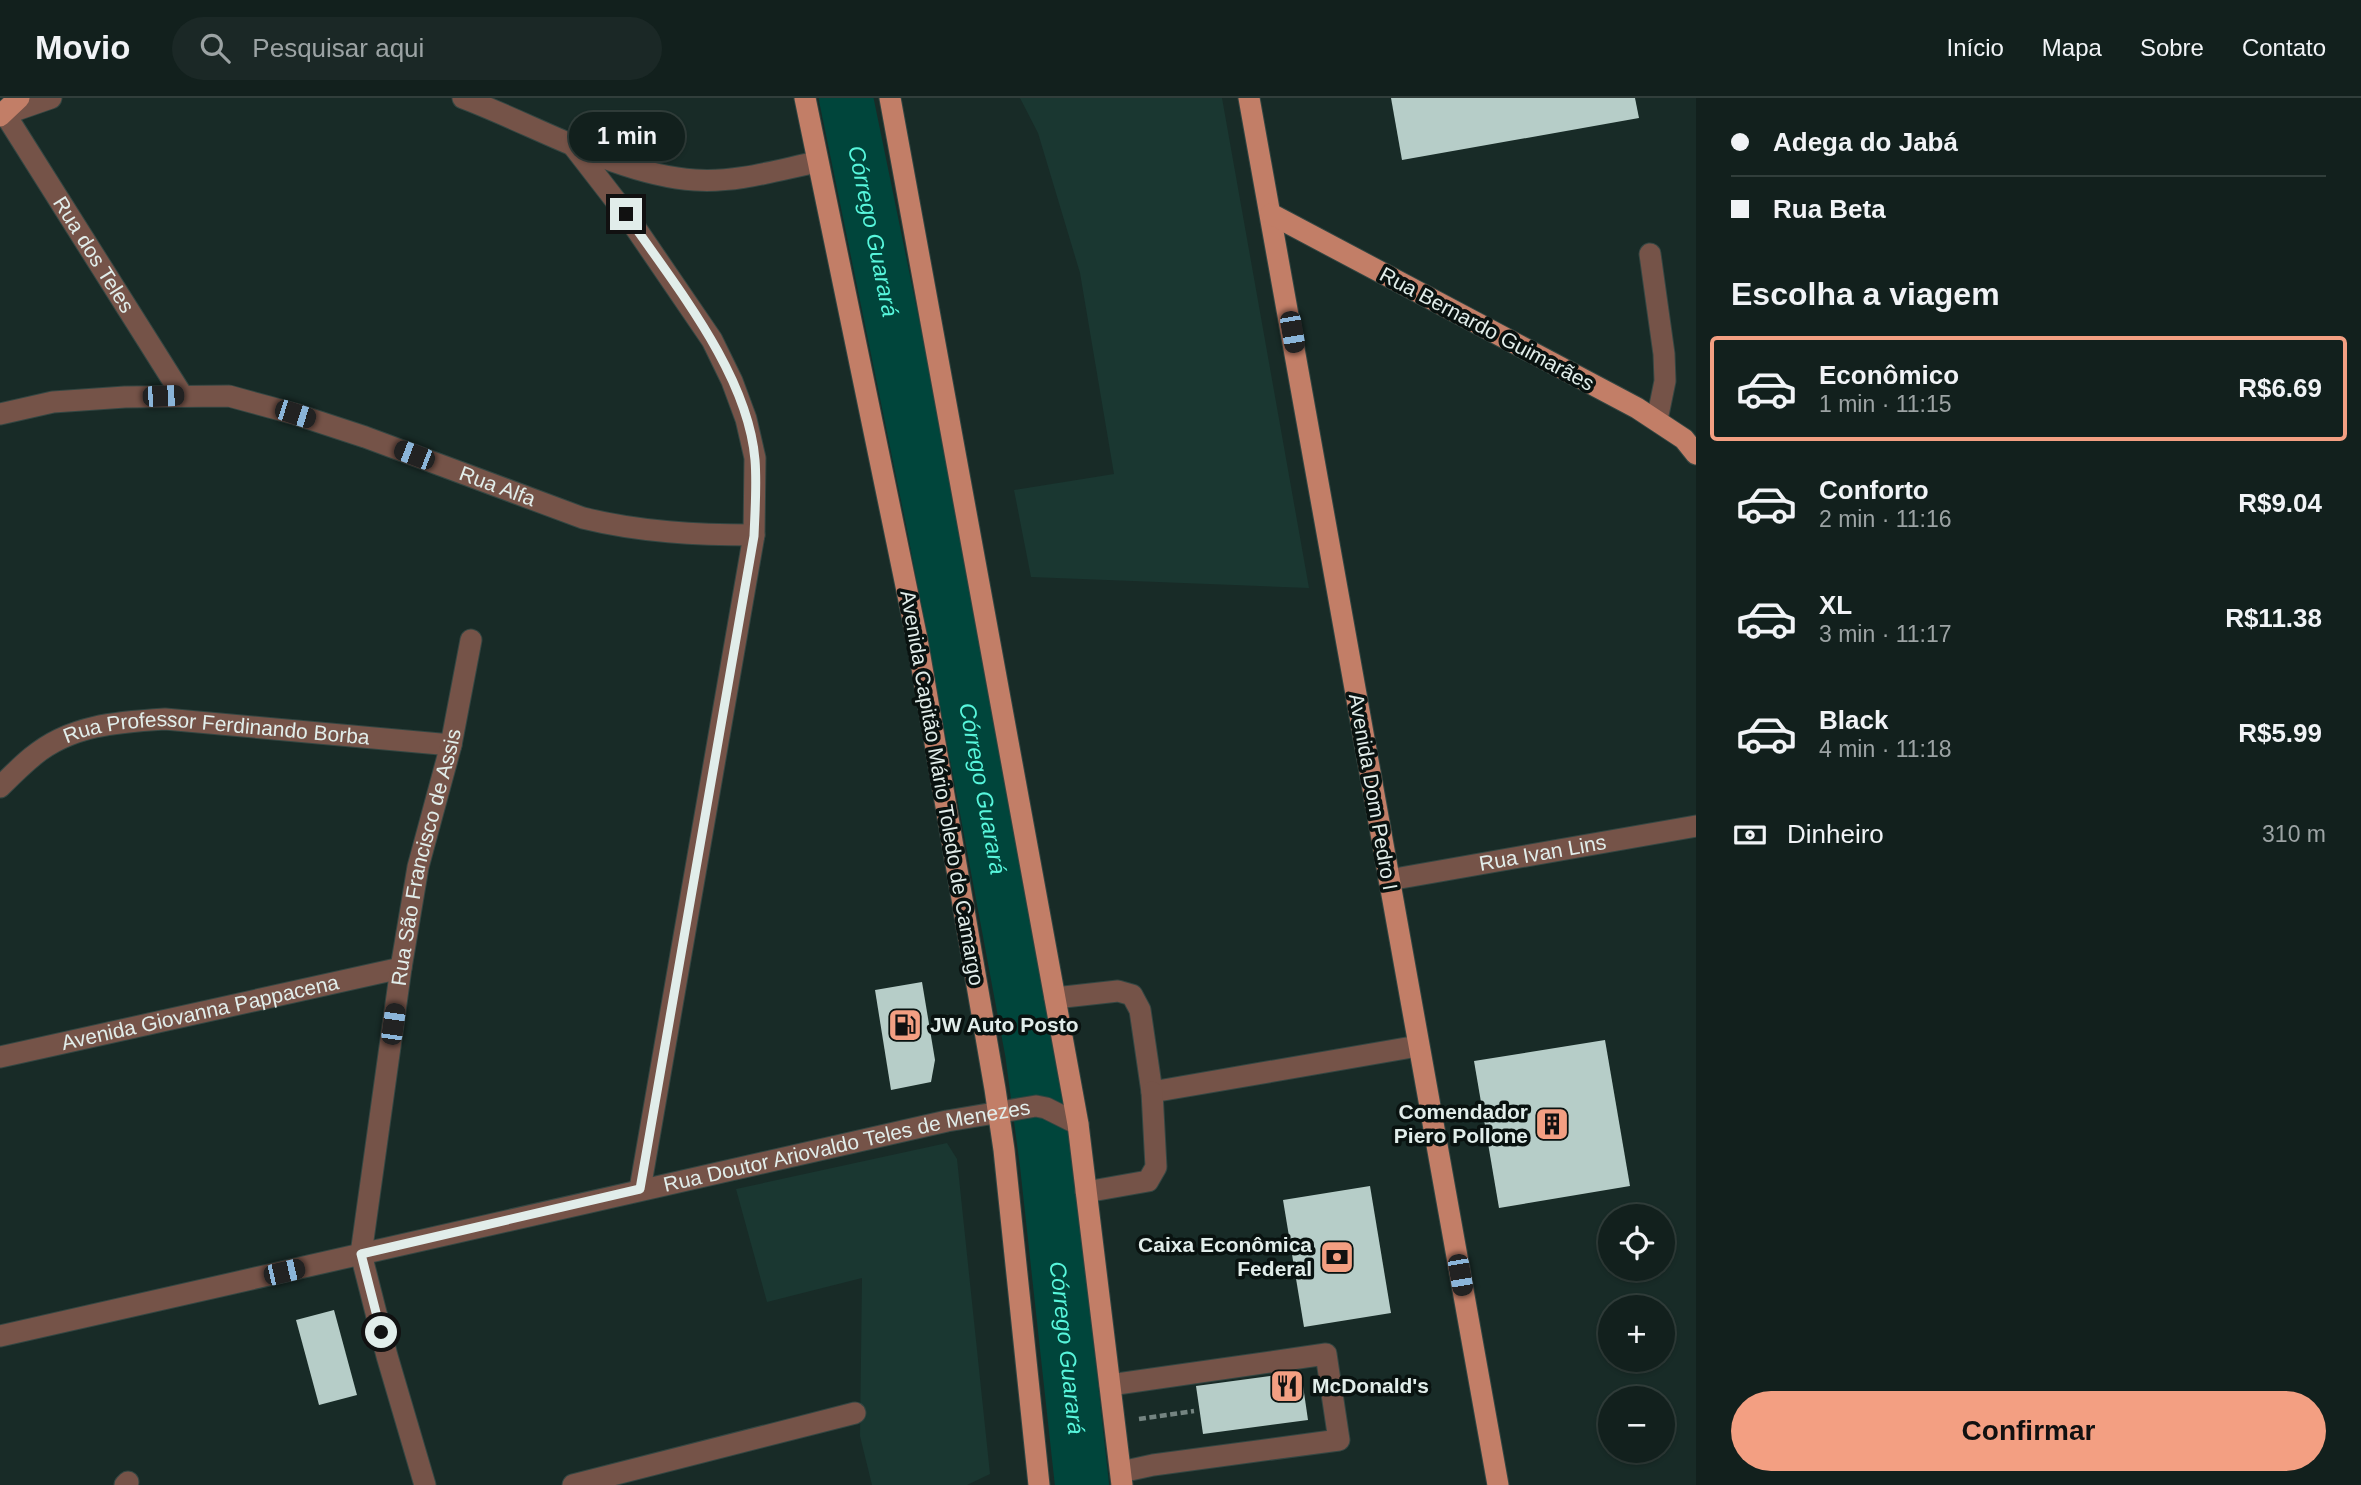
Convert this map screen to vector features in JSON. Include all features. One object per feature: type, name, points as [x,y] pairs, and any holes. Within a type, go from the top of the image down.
[{"type":"main road","name":"Avenida Capitão Mário Toledo de Camargo","points":[[805,98],[917,639],[1004,1111],[1039,1485]]},
{"type":"main road","points":[[890,98],[1078,1124],[1121,1478]]},
{"type":"main road","name":"Avenida Dom Pedro I","points":[[1249,98],[1497,1485]]},
{"type":"main road","name":"Rua Bernardo Guimarães","points":[[1270,214],[1657,420],[1684,439],[1696,454]]},
{"type":"street","points":[[8,109],[51,98]]},
{"type":"street","points":[[463,98],[627,167],[667,177],[733,179],[817,162]]},
{"type":"street","name":"Rua dos Teles","points":[[8,109],[183,395]]},
{"type":"street","points":[[572,143],[626,214],[712,340],[746,419],[755,458],[754,536],[640,1189]]},
{"type":"street","points":[[1650,254],[1664,354],[1665,382],[1657,420]]},
{"type":"street","name":"Rua Alfa","points":[[0,414],[53,402],[183,395],[229,396],[365,437],[583,518],[615,526],[665,532],[754,536]]},
{"type":"street","name":"Rua São Francisco de Assis","points":[[425,1485],[387,1356],[361,1254],[401,968],[418,867],[451,745],[471,640]]},
{"type":"street","name":"Rua Professor Ferdinando Borba","points":[[0,787],[33,755],[63,737],[97,725],[129,721],[165,719],[451,745]]},
{"type":"street","name":"Rua Ivan Lins","points":[[1389,880],[1696,826]]},
{"type":"street","name":"Avenida Giovanna Pappacena","points":[[0,1057],[401,968]]},
{"type":"street","points":[[1055,999],[1118,990],[1132,995],[1140,1010],[1152,1092],[1156,1167],[1148,1181],[1086,1192]]},
{"type":"street","points":[[1152,1092],[1418,1045]]},
{"type":"street","name":"Rua Doutor Ariovaldo Teles de Menezes","points":[[0,1336],[947,1121],[1036,1107],[1046,1108],[1078,1124]]},
{"type":"street","points":[[1110,1385],[1326,1354],[1339,1440],[1153,1465],[1121,1478]]},
{"type":"street","points":[[573,1485],[855,1413]]},
{"type":"path","points":[[1114,1422],[1194,1410]]},
{"type":"shaded area","points":[[1020,98],[1222,98],[1309,588],[1031,577],[1014,490],[1114,474],[1080,273],[1038,133]]},
{"type":"shaded area","points":[[947,1143],[957,1159],[990,1474],[967,1485],[872,1485],[860,1436],[862,1278],[767,1302],[736,1189]]},
{"type":"building","points":[[1391,98],[1635,98],[1639,118],[1402,160]]},
{"type":"building","name":"JW Auto Posto","points":[[922,982],[935,1060],[931,1082],[891,1090],[875,990]]},
{"type":"building","name":"Comendador Piero Pollone","points":[[1605,1040],[1630,1186],[1499,1208],[1474,1061]]},
{"type":"building","name":"Caixa Econômica Federal","points":[[1370,1186],[1391,1313],[1304,1327],[1283,1200]]},
{"type":"building","points":[[334,1310],[357,1395],[319,1405],[296,1320]]},
{"type":"building","points":[[1301,1372],[1308,1420],[1203,1434],[1196,1386]]},
{"type":"waterway","name":"Córrego Guarará","points":[[846,98],[934,527],[1032,1052],[1082,1485]]},
{"type":"place","name":"JW Auto Posto","points":[[905,1025]]},
{"type":"place","name":"Comendador Piero Pollone","points":[[1552,1124]]},
{"type":"place","name":"Caixa Econômica Federal","points":[[1337,1257]]},
{"type":"place","name":"McDonald's","points":[[1287,1386]]},
{"type":"route","points":[[381,1332],[361,1254],[640,1189],[754,536],[755,458],[746,419],[712,340],[626,214]]}]
